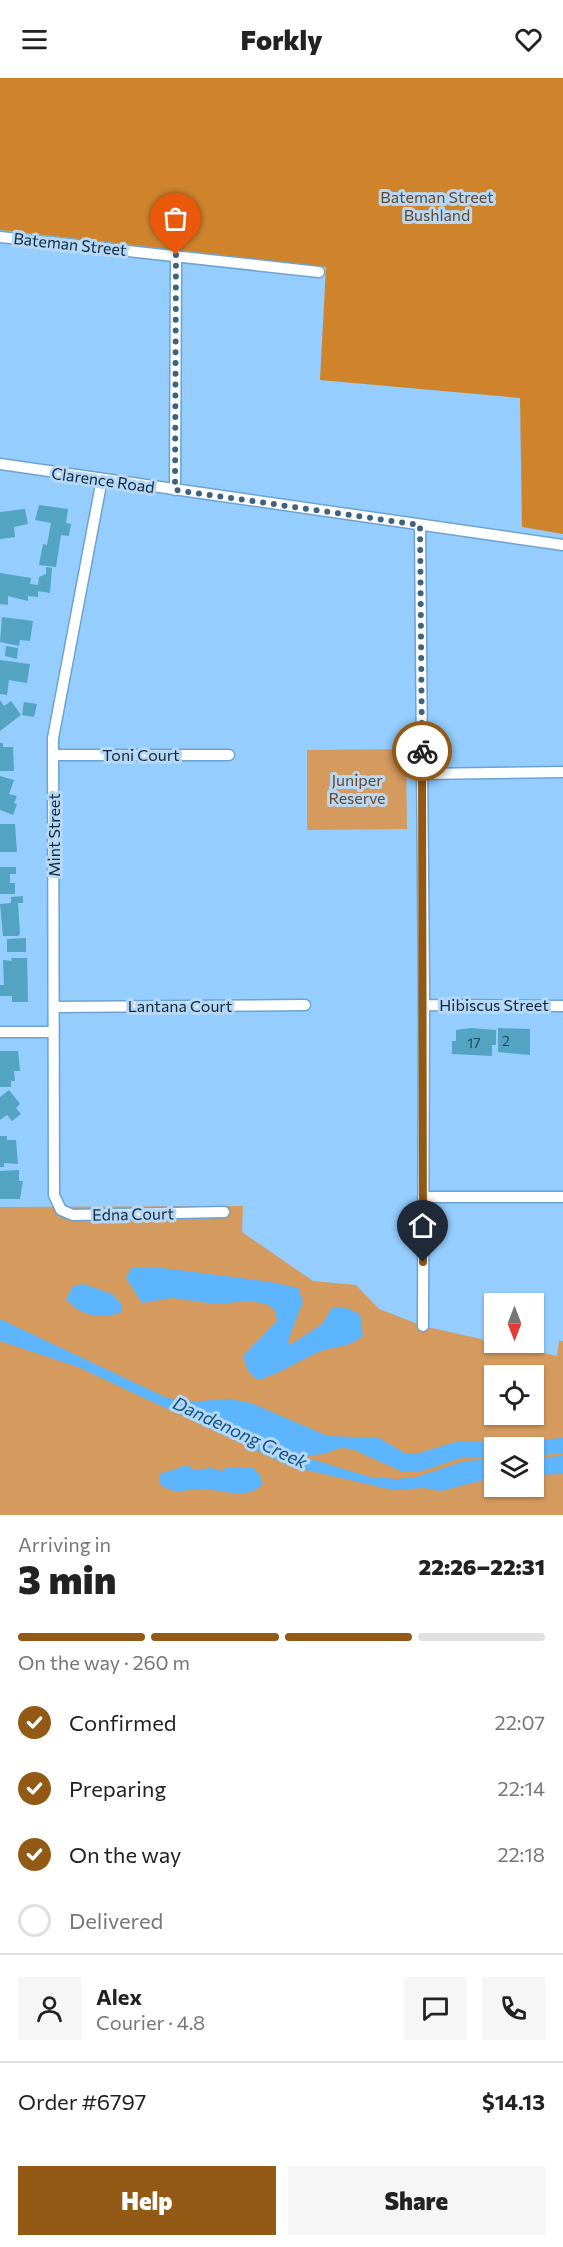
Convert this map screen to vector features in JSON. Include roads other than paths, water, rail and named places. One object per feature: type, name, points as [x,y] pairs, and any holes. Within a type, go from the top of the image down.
[{"type":"street","name":"Bateman Street","points":[[0,237],[319,272]]},
{"type":"street","points":[[175,490],[176,255]]},
{"type":"street","name":"Clarence Road","points":[[0,464],[563,545]]},
{"type":"street","name":"Mint Street","points":[[54,1194],[53,738],[102,479]]},
{"type":"street","points":[[420,525],[424,1005],[423,1326]]},
{"type":"street","name":"Toni Court","points":[[53,755],[229,754]]},
{"type":"street","points":[[423,774],[563,772]]},
{"type":"street","name":"Lantana Court","points":[[54,1007],[305,1005]]},
{"type":"street","name":"Hibiscus Street","points":[[424,1005],[563,1005]]},
{"type":"street","points":[[0,1032],[54,1032]]},
{"type":"street","name":"Edna Court","points":[[54,1194],[61,1210],[73,1215],[224,1212]]},
{"type":"street","points":[[423,1197],[563,1197]]},
{"type":"water","points":[[131,1268],[162,1268],[271,1282],[298,1288],[303,1301],[288,1341],[290,1345],[322,1324],[332,1308],[344,1307],[360,1314],[363,1336],[347,1345],[319,1352],[258,1380],[248,1371],[243,1356],[277,1321],[275,1311],[269,1305],[250,1301],[216,1304],[172,1298],[142,1303],[126,1278]]},
{"type":"water","points":[[84,1284],[112,1294],[122,1304],[122,1312],[106,1316],[91,1315],[72,1305],[66,1299],[73,1286]]},
{"type":"water","name":"Dandenong Creek","points":[[0,1319],[165,1397],[185,1402],[229,1399],[251,1403],[328,1436],[379,1438],[405,1453],[419,1453],[459,1441],[484,1441],[484,1457],[461,1458],[422,1471],[403,1472],[352,1449],[340,1448],[324,1454],[301,1456],[370,1477],[397,1479],[416,1477],[465,1461],[484,1460],[484,1480],[441,1491],[424,1488],[393,1490],[289,1466],[78,1367],[0,1341]]},
{"type":"water","points":[[563,1438],[563,1453],[544,1455],[544,1439]]},
{"type":"water","points":[[563,1456],[563,1474],[544,1475],[544,1457]]},
{"type":"water","points":[[188,1465],[193,1470],[211,1468],[223,1471],[226,1467],[252,1467],[260,1475],[263,1484],[249,1492],[235,1493],[205,1489],[176,1491],[160,1484],[160,1474]]},
{"type":"park label","name":"Bateman Street Bushland","points":[[437,206]]},
{"type":"park label","name":"Juniper Reserve","points":[[357,789]]}]
